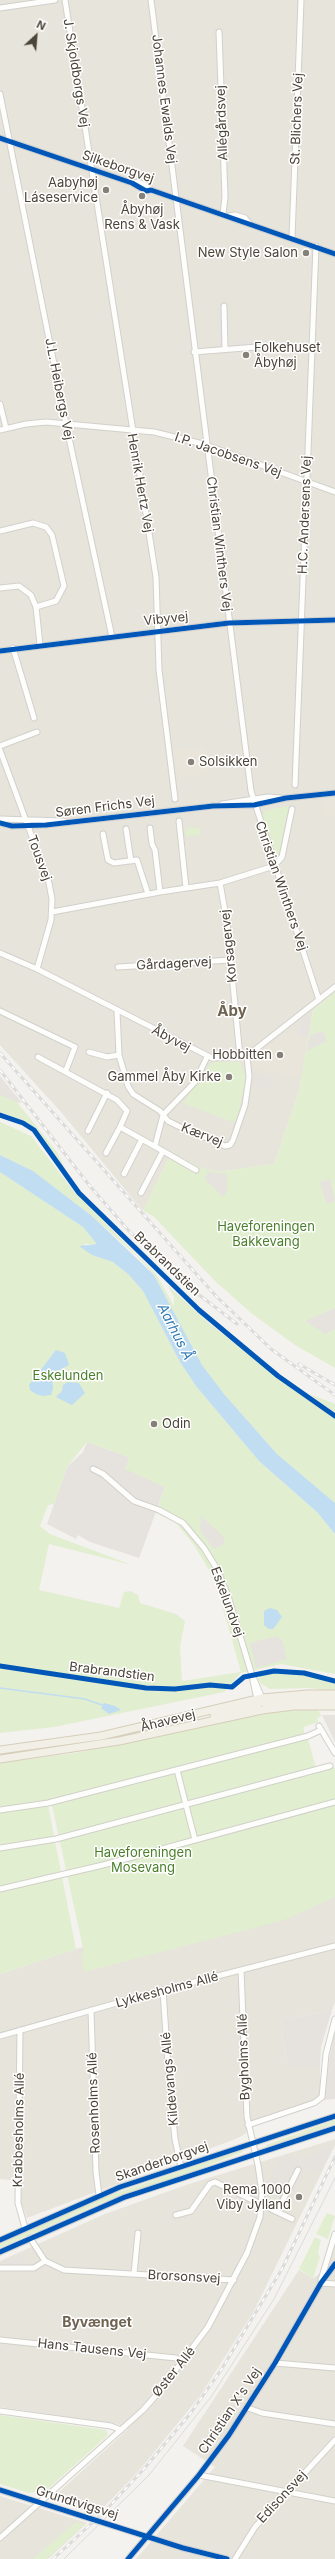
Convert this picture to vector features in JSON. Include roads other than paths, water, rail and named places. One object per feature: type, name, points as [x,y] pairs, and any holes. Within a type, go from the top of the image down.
[{"type":"main road","name":"Åhavevej","points":[[0,1750],[101,1736],[308,1694],[335,1694]]},
{"type":"main road","points":[[260,1703],[335,1700]]},
{"type":"main road","name":"Åhavevej","points":[[0,1759],[90,1746],[145,1736],[260,1703],[294,1706],[335,1706]]},
{"type":"street","points":[[0,8],[55,0]]},
{"type":"street","name":"J. Skjoldborgs Vej","points":[[65,0],[90,169]]},
{"type":"street","name":"Johannes Ewalds Vej","points":[[151,0],[177,199]]},
{"type":"street","name":"St. Blichers Vej","points":[[292,238],[301,0]]},
{"type":"street","name":"Allégårdsvej","points":[[219,32],[225,197],[222,214]]},
{"type":"street","name":"J.L. Heibergs Vej","points":[[0,94],[66,424],[112,637]]},
{"type":"street","name":"Silkeborgvej","points":[[0,138],[132,183],[138,182],[148,186],[151,190],[222,214],[229,216],[235,215],[245,218],[249,223],[334,252]]},
{"type":"street","name":"Henrik Hertz Vej","points":[[90,169],[131,430],[156,577],[159,630],[159,670],[175,799]]},
{"type":"street","name":"Christian Winthers Vej","points":[[177,199],[177,213],[194,352],[254,805],[319,1000]]},
{"type":"street","name":"H.C. Andersens Vej","points":[[295,785],[316,246]]},
{"type":"street","points":[[224,306],[225,348]]},
{"type":"street","points":[[194,352],[225,348],[257,347]]},
{"type":"street","points":[[0,404],[6,428]]},
{"type":"street","name":"I.P. Jacobsens Vej","points":[[0,430],[33,423],[66,424],[131,430],[173,436],[206,446],[335,492]]},
{"type":"street","points":[[0,531],[33,523],[46,527],[52,535],[64,586],[56,601],[36,607]]},
{"type":"street","points":[[0,588],[14,586],[23,588],[31,594],[36,607],[40,645]]},
{"type":"street","name":"Vibyvej","points":[[0,651],[13,648],[159,630],[229,623],[335,620]]},
{"type":"street","points":[[13,648],[34,718]]},
{"type":"street","points":[[0,746],[37,732]]},
{"type":"street","name":"Tousvej","points":[[0,750],[49,883],[52,912],[37,969]]},
{"type":"street","name":"Søren Frichs Vej","points":[[214,806],[253,798],[286,798],[335,793]]},
{"type":"street","name":"Søren Frichs Vej","points":[[0,823],[28,826],[214,806],[254,805],[286,798]]},
{"type":"street","points":[[52,912],[148,894],[220,883],[274,866],[282,857],[292,809]]},
{"type":"street","name":"Søren Frichs Vej","points":[[0,819],[71,821]]},
{"type":"street","points":[[179,821],[186,888]]},
{"type":"street","points":[[150,828],[152,844],[155,850],[160,892]]},
{"type":"street","points":[[126,829],[131,861]]},
{"type":"street","points":[[103,834],[108,860],[114,863],[137,860],[148,894]]},
{"type":"street","name":"Korsagervej","points":[[220,883],[240,1057]]},
{"type":"street","name":"Åbyvej","points":[[0,953],[37,969],[207,1057],[246,1056],[335,987]]},
{"type":"street","name":"Gårdagervej","points":[[118,967],[230,960]]},
{"type":"street","points":[[0,1011],[75,1047],[66,1070]]},
{"type":"street","name":"Kærvej","points":[[117,1011],[118,1055],[128,1086],[133,1094],[160,1111],[178,1126],[225,1146],[230,1145],[245,1105],[249,1077],[246,1056]]},
{"type":"street","points":[[89,1052],[107,1057],[118,1055]]},
{"type":"street","points":[[38,1057],[66,1070],[107,1093],[127,1111],[106,1153]]},
{"type":"street","points":[[155,1146],[163,1115],[190,1088],[207,1057]]},
{"type":"street","points":[[88,1132],[107,1093]]},
{"type":"street","points":[[120,1127],[196,1170]]},
{"type":"street","points":[[124,1174],[142,1139]]},
{"type":"street","points":[[141,1193],[163,1151]]},
{"type":"street","name":"Eskelundvej","points":[[93,1469],[103,1474],[134,1501],[159,1510],[183,1523],[196,1537],[216,1569],[228,1596],[260,1703]]},
{"type":"street","points":[[0,1810],[48,1803],[177,1770],[308,1736],[320,1728],[335,1753]]},
{"type":"street","points":[[0,1848],[56,1838],[330,1766]]},
{"type":"street","points":[[177,1770],[194,1840]]},
{"type":"street","points":[[0,1888],[63,1874],[335,1802]]},
{"type":"street","name":"Lykkesholms Allé","points":[[0,2036],[163,1990],[335,1946]]},
{"type":"street","name":"Bygholms Allé","points":[[241,1970],[248,2126],[253,2143]]},
{"type":"street","name":"Kildevangs Allé","points":[[163,1990],[169,2088],[175,2139],[181,2167]]},
{"type":"street","name":"Rosenholms Allé","points":[[91,2010],[96,2172],[99,2195]]},
{"type":"street","points":[[248,2126],[319,2100],[323,2094],[326,2054],[335,2018]]},
{"type":"street","name":"Krabbesholms Allé","points":[[20,2030],[18,2203],[25,2228]]},
{"type":"street","name":"Skanderborgvej","points":[[0,2240],[99,2195],[335,2116]]},
{"type":"street","name":"Skanderborgvej","points":[[0,2252],[126,2197],[334,2128]]},
{"type":"street","points":[[253,2143],[255,2154]]},
{"type":"street","name":"Øster Allé","points":[[0,2538],[143,2410],[184,2362],[218,2311],[257,2229],[262,2205],[261,2180],[255,2154]]},
{"type":"street","points":[[277,2212],[298,2170]]},
{"type":"street","points":[[176,2216],[191,2211],[210,2184],[215,2182],[292,2219]]},
{"type":"street","name":"Brorsonsvej","points":[[134,2274],[138,2233]]},
{"type":"street","name":"Christian X's Vej","points":[[321,2283],[335,2234]]},
{"type":"street","name":"Brorsonsvej","points":[[30,2238],[45,2260],[64,2270],[234,2280]]},
{"type":"street","points":[[0,2268],[34,2268],[45,2260]]},
{"type":"street","name":"Christian X's Vej","points":[[128,2559],[199,2475],[248,2408],[321,2283],[335,2264]]},
{"type":"street","points":[[321,2283],[335,2284]]},
{"type":"street","name":"Hans Tausens Vej","points":[[0,2340],[176,2358],[184,2362]]},
{"type":"street","points":[[275,2363],[335,2368]]},
{"type":"street","points":[[248,2408],[262,2413],[335,2424]]},
{"type":"street","points":[[0,2411],[111,2426],[121,2430]]},
{"type":"street","name":"Edisonsvej","points":[[235,2559],[248,2536],[335,2440]]},
{"type":"street","points":[[199,2475],[335,2501]]},
{"type":"street","name":"Grundtvigsvej","points":[[0,2490],[199,2552],[227,2559]]},
{"type":"street","points":[[197,2559],[199,2552]]},
{"type":"water","name":"Aarhus Å","points":[[0,1155],[33,1171],[92,1216],[154,1275],[202,1365],[224,1394],[277,1454],[335,1503],[335,1534],[317,1512],[259,1461],[196,1386],[180,1362],[143,1291],[129,1275],[113,1262],[92,1255],[79,1246],[97,1244],[83,1227],[0,1172]]},
{"type":"water","points":[[56,1350],[65,1353],[69,1365],[52,1374],[53,1389],[51,1395],[43,1396],[36,1394],[30,1390],[29,1385]]},
{"type":"water","points":[[68,1382],[79,1383],[85,1393],[72,1405],[56,1397],[62,1391],[63,1385]]},
{"type":"water","points":[[270,1608],[277,1610],[282,1617],[273,1629],[269,1629],[264,1625],[264,1611]]},
{"type":"water","points":[[104,1703],[115,1706],[121,1710],[109,1714],[101,1708]]},
{"type":"waterway","points":[[0,1688],[85,1699],[102,1705]]},
{"type":"tram line","points":[[64,2559],[149,2475],[211,2397],[274,2299],[335,2178]]},
{"type":"railway","points":[[0,1053],[215,1295],[271,1349],[335,1395]]},
{"type":"railway","points":[[0,1070],[89,1185],[129,1231],[181,1281],[237,1324]]},
{"type":"railway","points":[[299,1364],[335,1385]]},
{"type":"railway","points":[[53,2559],[104,2512],[143,2470],[190,2414],[221,2370],[282,2269],[335,2157]]},
{"type":"place","name":"Aabyhøj Láseservice","points":[[106,190]]},
{"type":"place","name":"Åbyhøj Rens & Vask","points":[[142,196]]},
{"type":"place","name":"New Style Salon","points":[[306,253]]},
{"type":"place","name":"Folkehuset Åbyhøj","points":[[246,355]]},
{"type":"place","name":"Solsikken","points":[[191,762]]},
{"type":"place","name":"Hobbitten","points":[[280,1055]]},
{"type":"place","name":"Gammel Åby Kirke","points":[[229,1077]]},
{"type":"place","name":"Odin","points":[[154,1424]]},
{"type":"place","name":"Rema 1000 Viby Jylland","points":[[299,2197]]},
{"type":"district","name":"Åby","points":[[232,1011]]},
{"type":"district","name":"Byvænget","points":[[97,2323]]},
{"type":"park label","name":"Haveforeningen Bakkevang","points":[[266,1234]]},
{"type":"park label","name":"Eskelunden","points":[[68,1376]]},
{"type":"park label","name":"Haveforeningen Mosevang","points":[[143,1860]]}]
